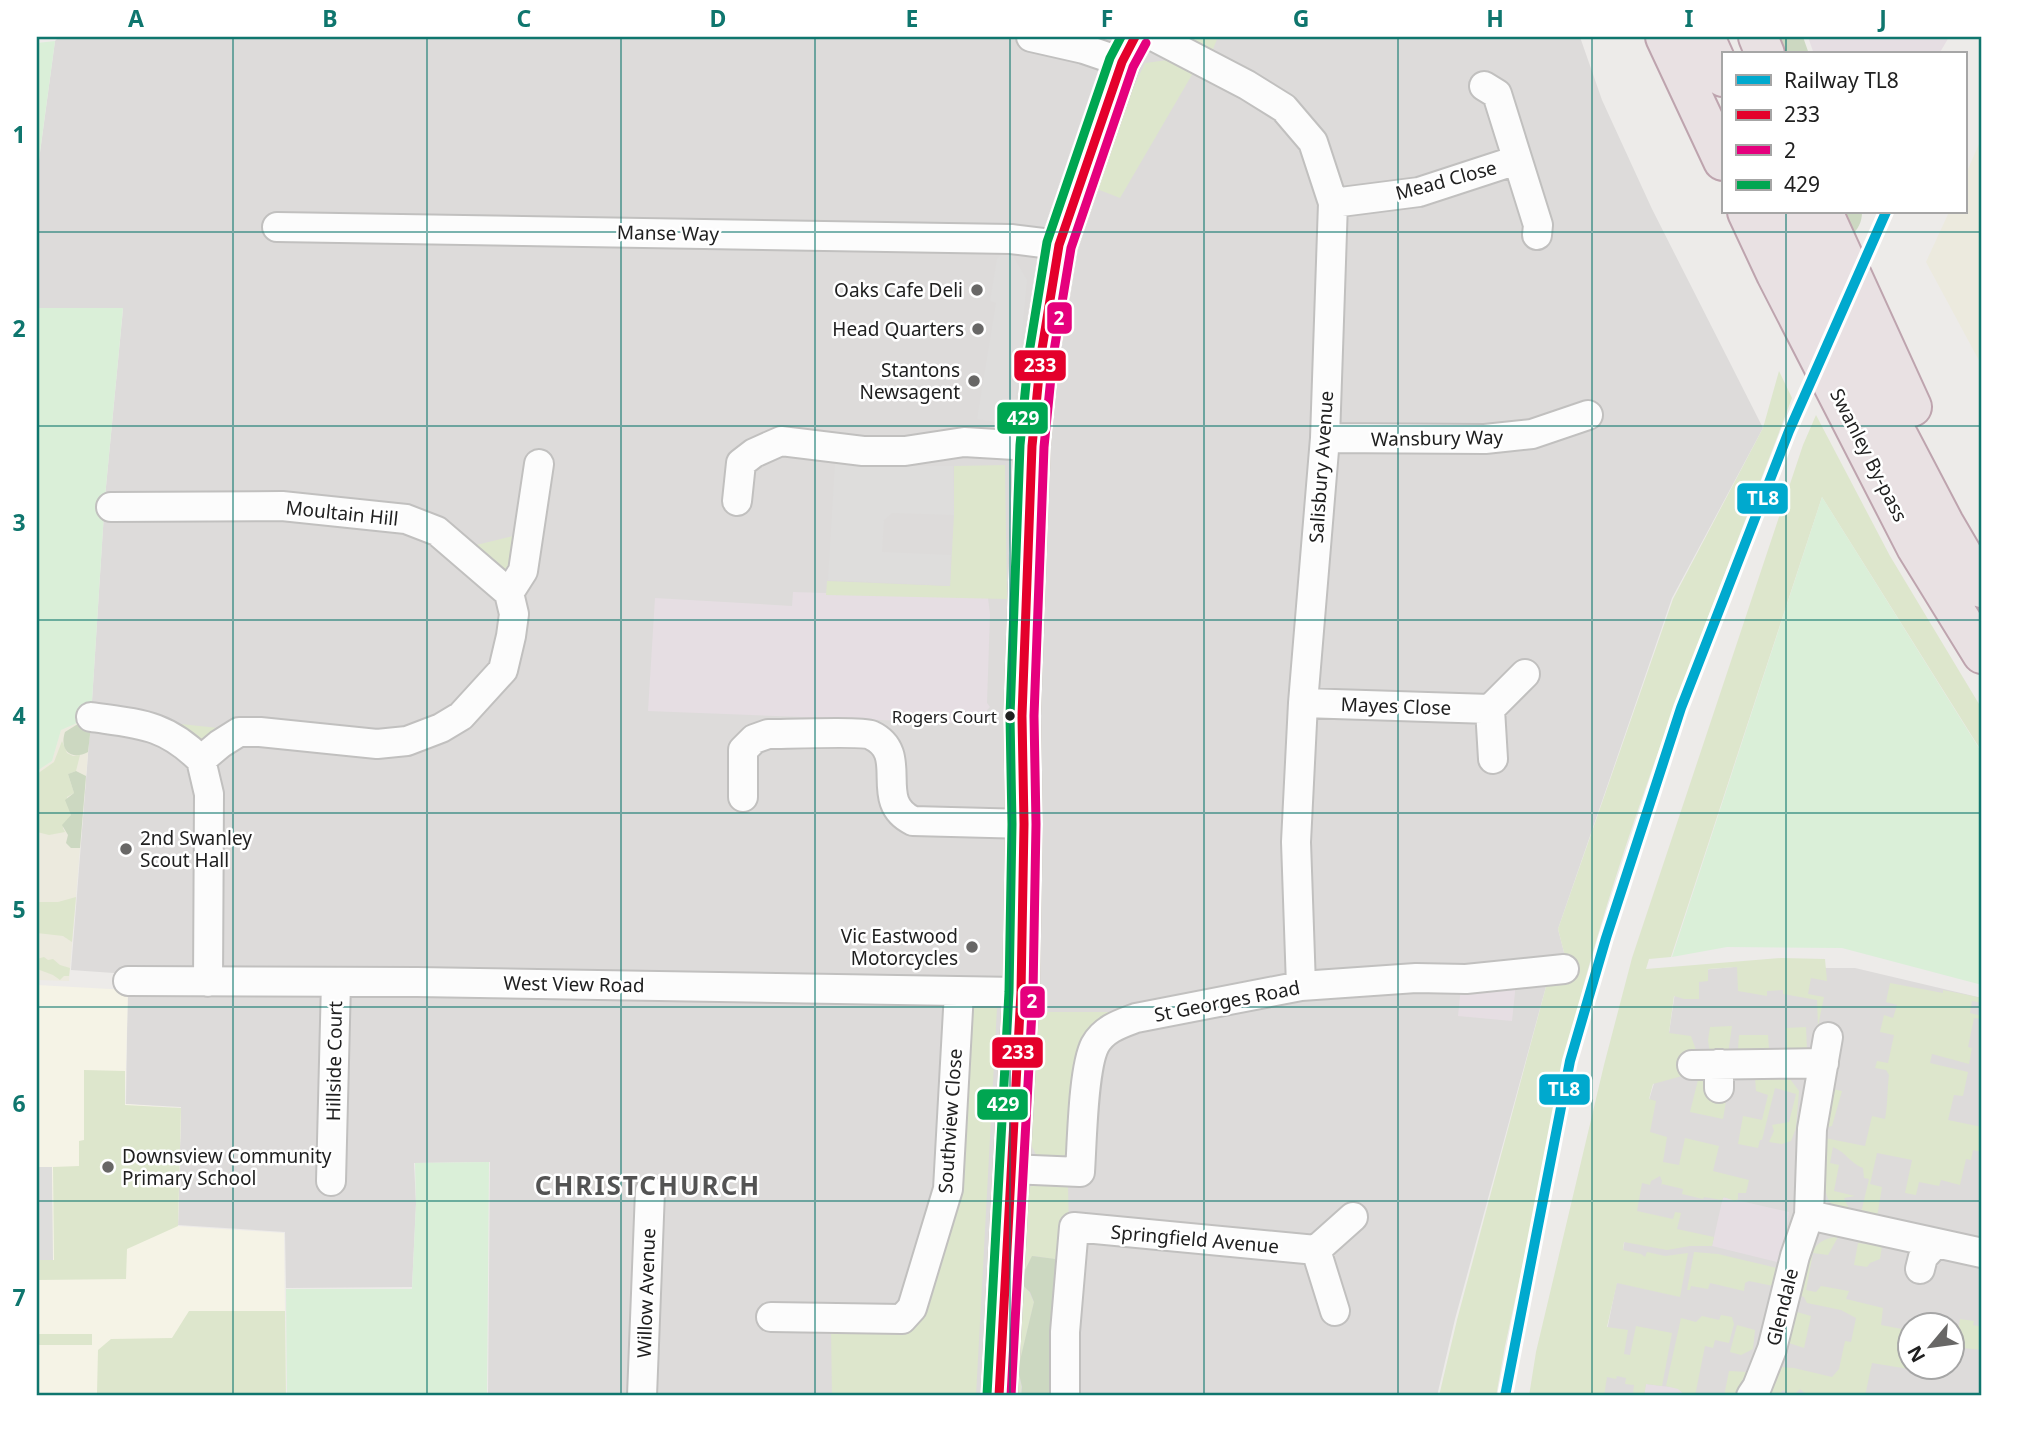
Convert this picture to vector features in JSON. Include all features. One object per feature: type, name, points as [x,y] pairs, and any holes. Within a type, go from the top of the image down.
[{"type":"highway","points":[[1665,37],[1722,159]]},
{"type":"highway","points":[[1705,37],[1722,75]]},
{"type":"highway","name":"Swanley By-pass","points":[[1748,214],[1916,547],[1982,654]]},
{"type":"highway","points":[[1784,214],[1944,523],[1982,588]]},
{"type":"highway","points":[[1824,214],[1898,382],[1982,543]]},
{"type":"main road","points":[[999,1396],[1021,992],[1024,824],[1022,716],[1032,446],[1041,355],[1059,245],[1129,49]]},
{"type":"street","points":[[1031,37],[1084,49],[1129,49]]},
{"type":"street","name":"Salisbury Avenue","points":[[1155,37],[1247,85],[1284,108],[1313,142],[1334,203],[1325,438],[1303,703],[1296,842],[1301,986]]},
{"type":"street","name":"Mead Close","points":[[1484,86],[1497,94],[1538,225],[1537,235]]},
{"type":"street","name":"Mead Close","points":[[1334,203],[1419,192],[1517,160]]},
{"type":"street","name":"Manse Way","points":[[277,227],[1011,239],[1059,245]]},
{"type":"street","name":"Wansbury Way","points":[[1325,438],[1485,439],[1532,434],[1588,415]]},
{"type":"street","points":[[737,501],[741,463],[754,453],[781,441],[863,450],[905,451],[964,442],[1032,446]]},
{"type":"street","points":[[201,760],[239,732],[377,744],[407,741],[441,728],[461,716],[503,670],[512,636],[514,614],[509,593],[523,570],[539,464]]},
{"type":"street","name":"Moultain Hill","points":[[111,507],[282,506],[406,519],[437,531],[509,593]]},
{"type":"street","points":[[1493,759],[1490,709],[1525,674]]},
{"type":"street","name":"Mayes Close","points":[[1303,703],[1490,709]]},
{"type":"street","points":[[91,717],[148,725],[183,742],[201,760],[209,794],[208,982]]},
{"type":"street","points":[[743,797],[743,750],[754,739],[768,734],[870,734],[884,745],[891,758],[893,801],[901,815],[913,821],[1024,824]]},
{"type":"street","name":"St Georges Road","points":[[1011,1169],[1080,1172],[1088,1066],[1095,1045],[1112,1026],[1136,1018],[1301,986],[1416,978],[1466,979],[1564,969]]},
{"type":"street","name":"West View Road","points":[[128,981],[473,982],[1021,992]]},
{"type":"street","name":"Hillside Court","points":[[331,1181],[336,982]]},
{"type":"street","name":"Southview Close","points":[[771,1317],[902,1320],[912,1308],[948,1189],[959,992]]},
{"type":"street","name":"Glendale","points":[[1710,1072],[1826,1050],[1812,1129],[1809,1215],[1795,1256],[1772,1349],[1751,1396]]},
{"type":"street","name":"Willow Avenue","points":[[642,1396],[650,1191]]},
{"type":"street","points":[[1809,1215],[1982,1253]]},
{"type":"street","points":[[1335,1311],[1316,1250],[1353,1217]]},
{"type":"street","name":"Springfield Avenue","points":[[1065,1396],[1065,1332],[1074,1227],[1316,1250]]},
{"type":"street","points":[[1920,1269],[1923,1257],[1936,1243]]},
{"type":"shaded area","points":[[59,37],[1580,37],[1602,100],[1652,209],[1763,428],[1672,598],[1558,929],[1569,972],[1547,983],[1455,1319],[1437,1396],[488,1396],[490,1162],[414,1163],[416,1204],[412,1287],[286,1288],[285,1232],[178,1225],[181,1107],[126,1104],[128,974],[71,970],[105,497],[123,309],[37,308],[37,175],[55,41]]},
{"type":"shaded area","points":[[1808,37],[1949,37],[1940,52],[1813,52]]},
{"type":"shaded area","points":[[1982,137],[1982,366],[1926,262],[1948,214],[1966,214],[1966,174]]},
{"type":"shaded area","points":[[1008,247],[1027,280],[1014,415],[1006,424],[977,419],[996,303],[990,301],[997,259]]},
{"type":"shaded area","points":[[835,463],[862,466],[953,466],[954,515],[892,513],[884,520],[882,552],[951,555],[950,586],[828,580]]},
{"type":"shaded area","points":[[793,592],[988,598],[990,614],[987,703],[990,707],[987,710],[986,724],[648,711],[655,598],[792,606]]},
{"type":"shaded area","points":[[91,717],[69,981],[37,980],[37,771],[52,761],[61,730]]},
{"type":"shaded area","points":[[1778,963],[1855,968],[1982,998],[1982,1396],[1594,1396],[1649,1100],[1669,1033],[1678,972]]},
{"type":"shaded area","points":[[1516,983],[1512,1021],[1458,1016],[1461,987]]},
{"type":"shaded area","name":"Downsview Community Primary School","points":[[37,985],[128,990],[125,1104],[181,1108],[178,1226],[284,1233],[286,1396],[37,1396]]},
{"type":"shaded area","points":[[37,1167],[52,1167],[53,1260],[37,1260]]},
{"type":"shaded area","points":[[1723,1197],[1789,1212],[1781,1263],[1712,1246]]},
{"type":"shaded area","points":[[1646,1384],[1678,1388],[1686,1396],[1644,1396]]},
{"type":"green space","points":[[1181,37],[1218,37],[1211,54]]},
{"type":"green space","points":[[1770,37],[1803,37],[1808,52],[1775,52]]},
{"type":"green space","points":[[55,41],[37,174],[37,43]]},
{"type":"green space","points":[[1168,60],[1193,73],[1120,198],[1092,187],[1116,124],[1145,63]]},
{"type":"green space","points":[[1834,214],[1862,214],[1859,225],[1850,236]]},
{"type":"green space","points":[[37,308],[123,308],[105,497],[91,717],[61,730],[52,761],[37,771]]},
{"type":"green space","points":[[1779,371],[1792,398],[1653,766],[1582,991],[1496,1396],[1439,1396],[1547,983],[1569,972],[1558,929],[1673,599],[1763,428]]},
{"type":"green space","points":[[1816,415],[1890,556],[1982,709],[1982,752],[1822,497],[1671,957],[1649,959],[1646,969],[1781,958],[1825,959],[1827,981],[1811,978],[1808,994],[1824,997],[1818,1026],[1817,1000],[1783,994],[1783,990],[1767,991],[1767,996],[1738,991],[1737,967],[1708,969],[1708,981],[1699,982],[1699,999],[1674,996],[1669,1033],[1691,1036],[1697,1053],[1681,1064],[1682,1076],[1653,1084],[1649,1099],[1656,1101],[1650,1132],[1667,1137],[1663,1162],[1679,1165],[1685,1138],[1719,1146],[1713,1171],[1749,1180],[1746,1193],[1738,1193],[1738,1199],[1735,1201],[1724,1197],[1722,1200],[1703,1199],[1682,1194],[1683,1189],[1662,1184],[1661,1188],[1660,1176],[1651,1181],[1650,1185],[1642,1183],[1637,1211],[1673,1219],[1675,1212],[1681,1213],[1677,1229],[1714,1237],[1712,1246],[1667,1250],[1624,1242],[1623,1250],[1645,1257],[1647,1252],[1665,1256],[1688,1253],[1680,1297],[1617,1283],[1607,1327],[1628,1330],[1624,1354],[1630,1355],[1636,1326],[1672,1333],[1662,1386],[1646,1384],[1644,1396],[1633,1394],[1634,1385],[1625,1384],[1626,1378],[1617,1376],[1616,1379],[1607,1377],[1604,1396],[1529,1396],[1536,1352],[1632,958],[1803,445]]},
{"type":"green space","points":[[1005,465],[1007,599],[826,595],[827,581],[950,586],[954,466]]},
{"type":"green space","points":[[1822,497],[1982,753],[1982,985],[1842,948],[1727,947],[1672,957]]},
{"type":"green space","points":[[529,532],[508,592],[460,549]]},
{"type":"green space","points":[[81,722],[91,726],[88,752],[76,755],[65,749],[64,738],[65,732]]},
{"type":"green space","points":[[162,722],[237,730],[199,742]]},
{"type":"green space","points":[[62,741],[67,753],[80,755],[76,771],[68,774],[74,793],[67,797],[71,815],[63,828],[65,832],[49,835],[37,832],[37,774],[54,762]]},
{"type":"green space","points":[[76,771],[86,776],[80,848],[71,848],[66,843],[68,835],[62,825],[71,815],[65,800],[74,793],[68,774]]},
{"type":"green space","points":[[76,897],[72,942],[63,936],[37,933],[37,902],[58,902]]},
{"type":"green space","points":[[44,957],[70,968],[69,976],[60,980],[37,969],[37,959]]},
{"type":"green space","points":[[1890,983],[1982,998],[1982,1003],[1972,1001],[1970,1013],[1982,1016],[1982,1019],[1974,1018],[1968,1047],[1972,1048],[1969,1064],[1932,1054],[1930,1063],[1968,1072],[1963,1096],[1954,1095],[1948,1120],[1982,1127],[1982,1152],[1973,1150],[1971,1160],[1966,1159],[1960,1185],[1941,1180],[1939,1186],[1919,1182],[1916,1195],[1905,1193],[1912,1160],[1877,1153],[1870,1184],[1882,1187],[1877,1217],[1861,1213],[1869,1179],[1864,1178],[1863,1168],[1833,1147],[1830,1163],[1839,1165],[1834,1191],[1855,1196],[1844,1198],[1850,1211],[1835,1206],[1829,1200],[1824,1184],[1825,1138],[1865,1146],[1872,1116],[1885,1119],[1889,1075],[1886,1070],[1875,1068],[1877,1061],[1888,1063],[1894,1035],[1880,1032],[1884,1015],[1893,1018],[1897,1005],[1886,1002]]},
{"type":"green space","points":[[976,1005],[997,1008],[976,1396],[832,1396],[831,1328],[900,1327],[932,1267],[941,1261],[950,1222],[964,1021]]},
{"type":"green space","points":[[1045,1012],[1126,1012],[1108,1024],[1072,1155],[1056,1162],[1038,1158],[1026,1136],[1032,1030]]},
{"type":"green space","points":[[1732,1026],[1728,1054],[1710,1054],[1710,1027]]},
{"type":"green space","points":[[1806,1027],[1807,1050],[1802,1052],[1787,1049],[1786,1028]]},
{"type":"green space","points":[[1739,1035],[1768,1035],[1769,1049],[1764,1054],[1740,1053]]},
{"type":"green space","points":[[84,1070],[125,1071],[125,1105],[181,1108],[178,1226],[127,1249],[126,1279],[37,1280],[37,1260],[54,1260],[53,1167],[79,1166],[79,1141],[84,1140]]},
{"type":"green space","points":[[1704,1076],[1727,1095],[1723,1119],[1690,1112],[1698,1080]]},
{"type":"green space","points":[[1783,1076],[1790,1079],[1799,1091],[1796,1128],[1791,1141],[1782,1144],[1769,1142],[1774,1131],[1772,1125],[1789,1122],[1796,1094],[1775,1088],[1758,1148],[1738,1144],[1743,1116],[1762,1120],[1768,1095],[1756,1091],[1755,1077]]},
{"type":"green space","points":[[1832,1089],[1842,1091],[1832,1126],[1825,1128]]},
{"type":"green space","points":[[489,1162],[487,1396],[287,1396],[286,1289],[412,1289],[415,1163]]},
{"type":"green space","points":[[1059,1180],[1068,1187],[1069,1228],[1065,1273],[1055,1259],[1033,1256],[1019,1281],[1034,1302],[1018,1369],[1020,1396],[1011,1396],[1022,1200],[1036,1183]]},
{"type":"green space","points":[[1838,1237],[1828,1255],[1813,1253],[1806,1290],[1816,1292],[1821,1286],[1849,1291],[1846,1299],[1883,1308],[1881,1325],[1896,1328],[1896,1367],[1872,1363],[1865,1396],[1821,1396],[1817,1393],[1808,1396],[1800,1389],[1793,1396],[1783,1390],[1777,1396],[1766,1396],[1781,1367],[1832,1377],[1839,1369],[1845,1341],[1851,1342],[1856,1318],[1841,1310],[1807,1303],[1801,1296],[1810,1257],[1814,1249],[1827,1239]]},
{"type":"green space","points":[[1858,1243],[1882,1246],[1880,1259],[1867,1267],[1854,1265]]},
{"type":"green space","points":[[1694,1252],[1718,1254],[1777,1268],[1773,1286],[1749,1281],[1745,1283],[1744,1291],[1710,1283],[1708,1289],[1691,1286],[1690,1290],[1687,1290]]},
{"type":"green space","points":[[1032,1256],[1055,1259],[1065,1274],[1058,1396],[1021,1396],[1018,1369],[1034,1302],[1030,1292],[1019,1282]]},
{"type":"green space","points":[[189,1311],[285,1311],[286,1396],[99,1396],[98,1350],[111,1339],[172,1338]]},
{"type":"green space","points":[[1797,1312],[1811,1316],[1804,1348],[1789,1343]]},
{"type":"green space","points":[[1721,1315],[1732,1317],[1734,1324],[1729,1343],[1715,1340],[1713,1348],[1705,1346],[1695,1396],[1686,1396],[1678,1389],[1666,1386],[1681,1318],[1696,1322],[1702,1316],[1719,1320]]},
{"type":"green space","points":[[1966,1320],[1974,1321],[1973,1325],[1982,1327],[1982,1350],[1966,1348]]},
{"type":"green space","points":[[1737,1325],[1755,1330],[1753,1349],[1741,1355],[1730,1352]]},
{"type":"green space","points":[[37,1334],[92,1334],[92,1345],[37,1345]]},
{"type":"green space","points":[[1729,1371],[1748,1372],[1735,1396],[1724,1396]]},
{"type":"rail line","name":"TL8","points":[[1505,1396],[1570,1061],[1606,938],[1681,708],[1789,431],[1885,214]]},
{"type":"transit line","name":"429","points":[[987,1395],[1009,992],[1012,824],[1010,716],[1020,445],[1029,353],[1047,242],[1110,58],[1121,37]]},
{"type":"transit line","name":"233","points":[[999,1396],[1021,992],[1024,824],[1022,716],[1032,446],[1041,355],[1059,245],[1122,62],[1135,37]]},
{"type":"transit line","name":"2","points":[[1011,1396],[1033,992],[1036,824],[1034,716],[1044,447],[1053,357],[1071,248],[1133,67],[1146,43]]},
{"type":"place","name":"Oaks Cafe Deli","points":[[977,290]]},
{"type":"place","name":"Head Quarters","points":[[978,329]]},
{"type":"place","name":"Stantons Newsagent","points":[[974,381]]},
{"type":"place","name":"Rogers Court","points":[[1010,716]]},
{"type":"place","name":"2nd Swanley Scout Hall","points":[[126,849]]},
{"type":"place","name":"Vic Eastwood Motorcycles","points":[[972,947]]},
{"type":"place","name":"Downsview Community Primary School","points":[[108,1167]]},
{"type":"district","name":"CHRISTCHURCH","points":[[648,1185]]}]
